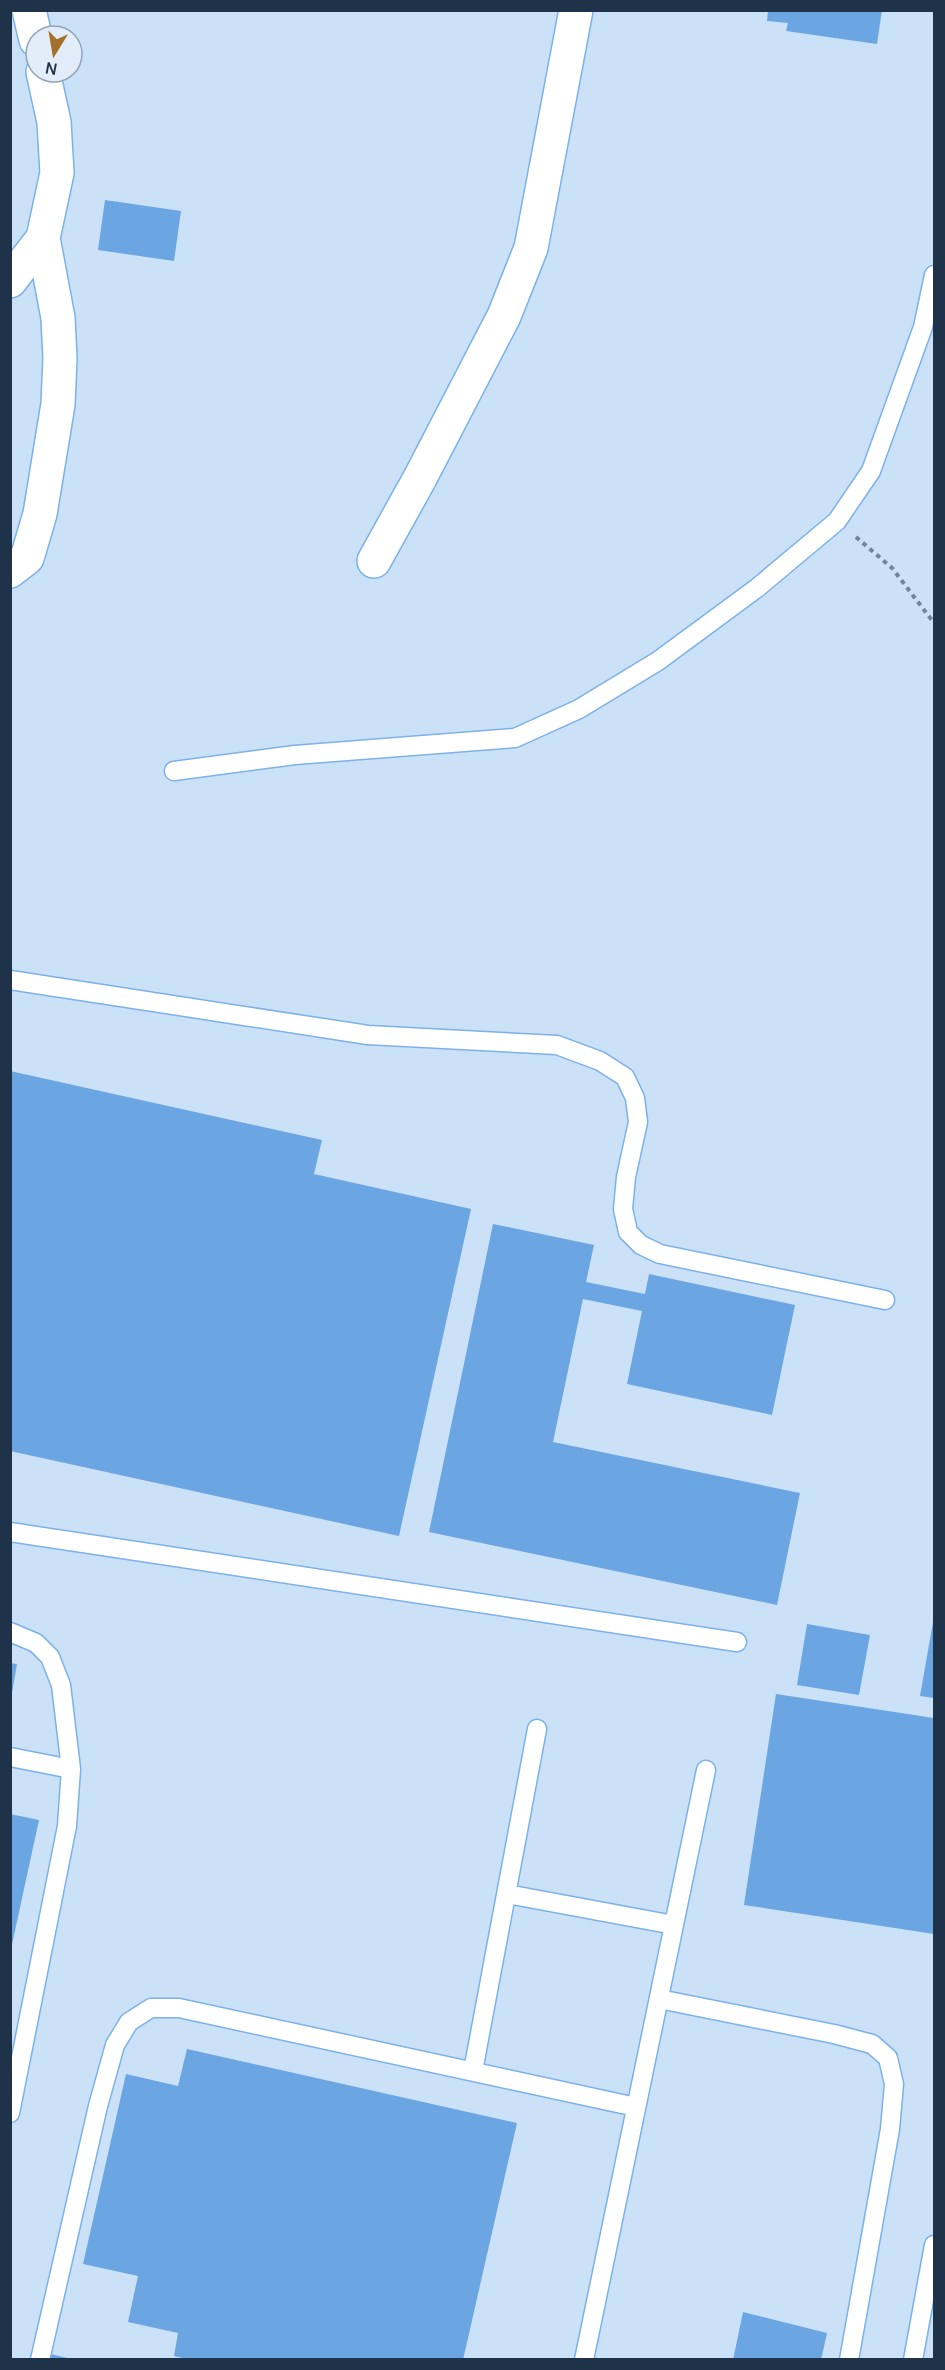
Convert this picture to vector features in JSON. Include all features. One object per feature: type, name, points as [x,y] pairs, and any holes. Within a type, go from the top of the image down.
[{"type":"street","points":[[374,561],[499,326],[531,248],[576,10]]},
{"type":"street","points":[[10,571],[27,558],[37,525],[58,404],[60,358],[58,318],[43,238],[57,173],[54,122],[46,84]]},
{"type":"street","points":[[10,281],[43,238]]},
{"type":"lane","points":[[174,771],[295,755],[515,738],[579,709],[658,661],[757,588],[837,521],[872,471],[923,327],[934,275]]},
{"type":"lane","points":[[10,980],[368,1035],[557,1045],[600,1061],[625,1077],[635,1098],[638,1122],[626,1177],[623,1209],[628,1233],[641,1245],[660,1254],[885,1300]]},
{"type":"lane","points":[[10,1532],[737,1642]]},
{"type":"lane","points":[[10,1632],[36,1643],[50,1657],[61,1684],[70,1769],[67,1826],[10,2113]]},
{"type":"lane","points":[[473,2071],[537,1729]]},
{"type":"lane","points":[[10,1757],[70,1769]]},
{"type":"lane","points":[[584,2360],[706,1770]]},
{"type":"lane","points":[[507,1894],[674,1925]]},
{"type":"lane","points":[[659,1999],[834,2034],[872,2044],[888,2058],[894,2084],[890,2129],[849,2360]]},
{"type":"lane","points":[[40,2360],[98,2106],[115,2045],[129,2022],[151,2007],[179,2008],[636,2107]]},
{"type":"lane","points":[[913,2360],[934,2255]]},
{"type":"path","points":[[837,521],[892,568],[934,623]]},
{"type":"building","points":[[768,10],[882,10],[877,44],[786,31],[788,23],[767,21]]},
{"type":"building","points":[[105,200],[181,211],[174,261],[98,250]]},
{"type":"building","points":[[10,1071],[322,1140],[314,1174],[471,1209],[399,1536],[10,1451]]},
{"type":"building","points":[[493,1224],[594,1245],[586,1282],[645,1294],[649,1274],[795,1305],[772,1415],[627,1384],[642,1311],[583,1299],[553,1442],[800,1493],[777,1605],[429,1532]]},
{"type":"building","points":[[934,1622],[934,1698],[920,1696]]},
{"type":"building","points":[[807,1624],[870,1635],[859,1695],[797,1685]]},
{"type":"building","points":[[10,1663],[17,1664],[12,1693],[10,1693]]},
{"type":"building","points":[[776,1694],[934,1718],[934,1934],[744,1905]]},
{"type":"building","points":[[10,1814],[39,1820],[11,1949],[10,1949]]},
{"type":"building","points":[[187,2049],[517,2123],[463,2360],[191,2360],[174,2356],[178,2333],[128,2322],[138,2276],[83,2264],[126,2074],[178,2086]]},
{"type":"building","points":[[743,2312],[827,2333],[821,2360],[733,2360]]},
{"type":"building","points":[[47,2353],[71,2359],[71,2360],[46,2360]]}]
